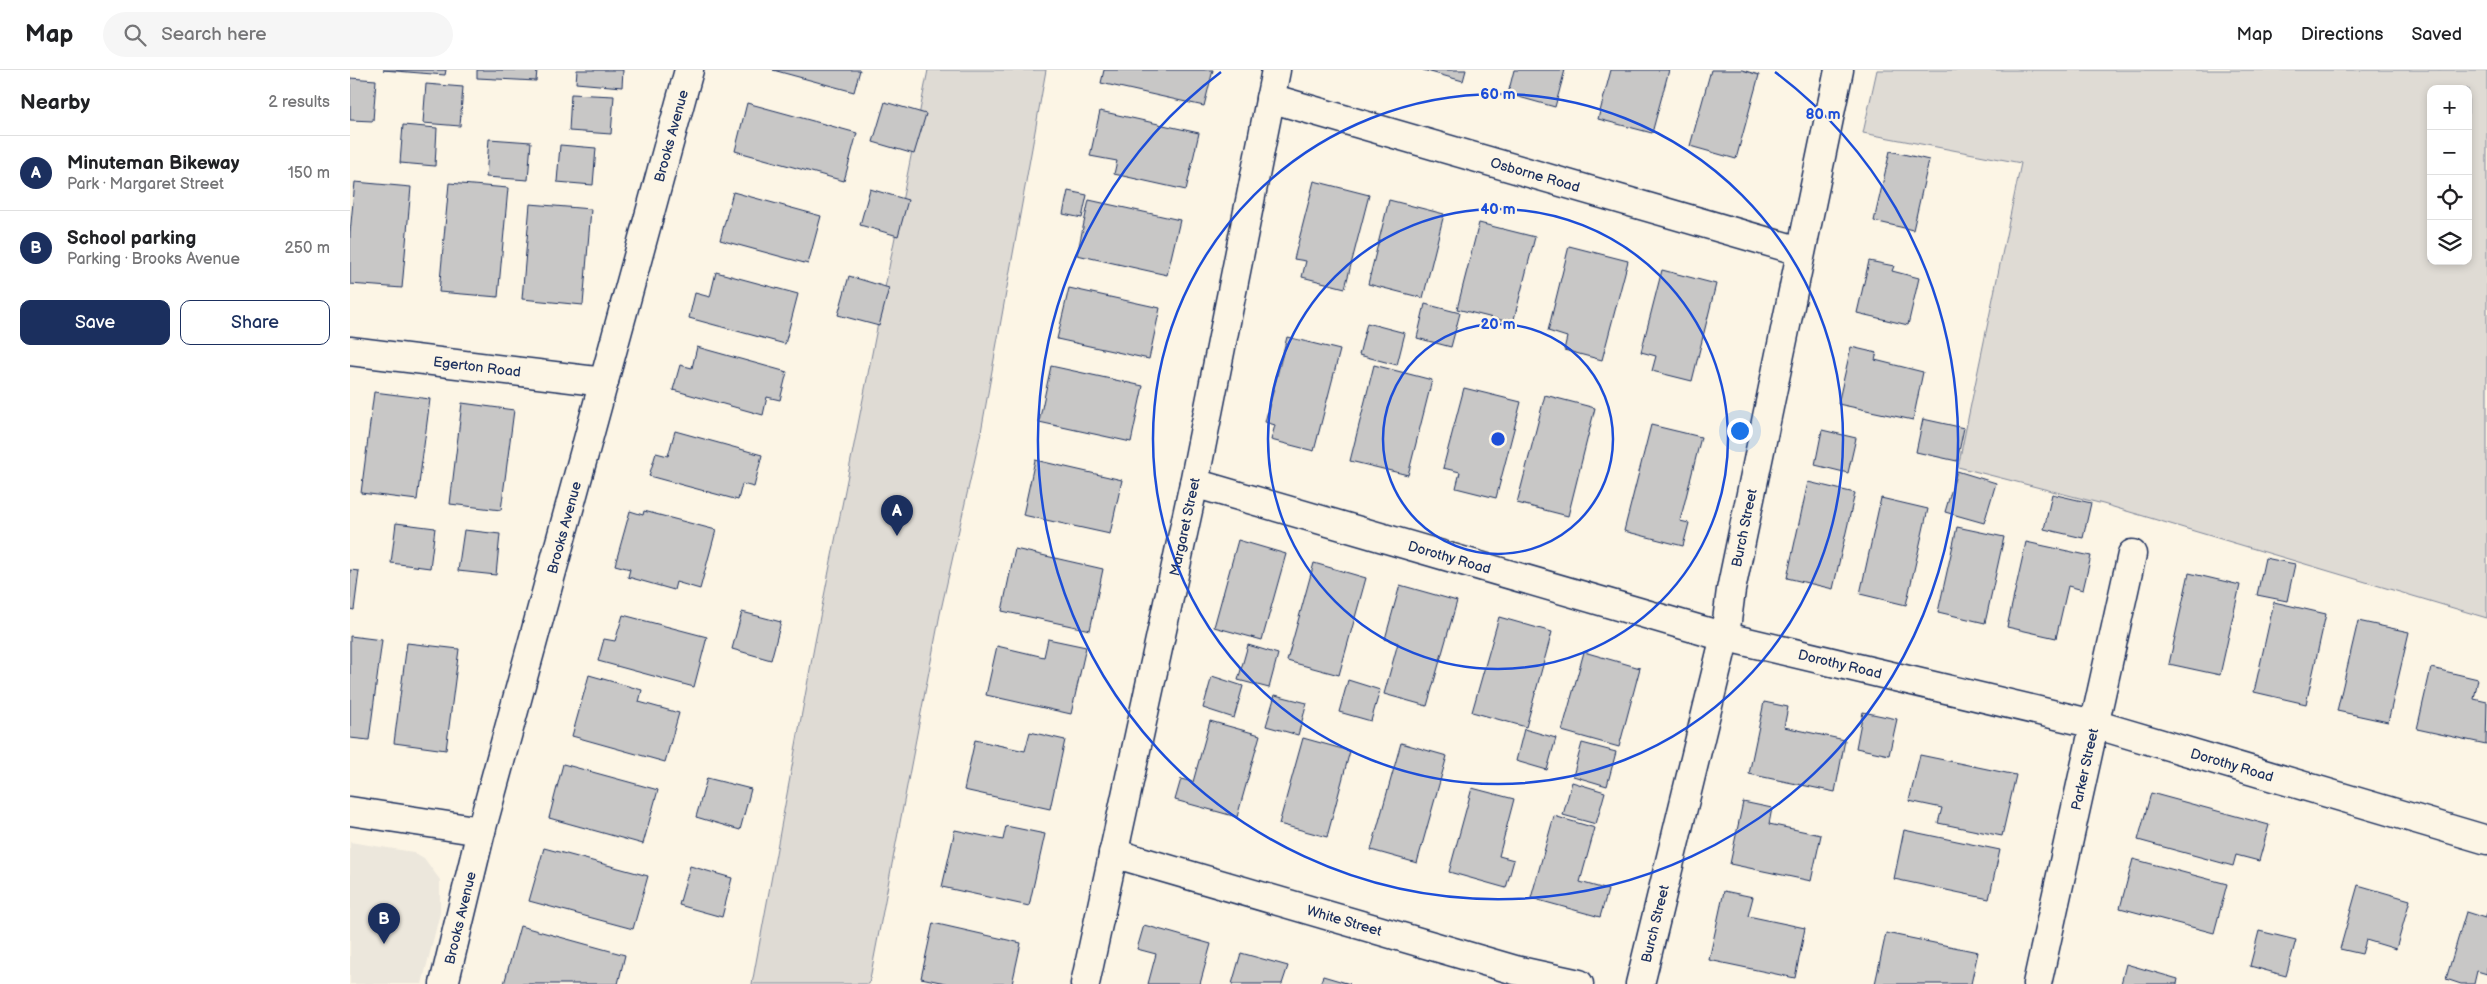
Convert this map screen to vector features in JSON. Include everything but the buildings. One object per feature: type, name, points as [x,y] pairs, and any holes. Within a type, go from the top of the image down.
[{"type":"street","name":"Brooks Avenue","points":[[444,984],[481,831],[689,70]]},
{"type":"street","name":"Margaret Street","points":[[1085,984],[1194,483],[1276,70]]},
{"type":"street","name":"Burch Street","points":[[1640,984],[1725,636],[1731,590],[1839,70]]},
{"type":"street","name":"Osborne Road","points":[[1270,98],[1800,251]]},
{"type":"street","name":"Egerton Road","points":[[350,351],[604,382]]},
{"type":"street","name":"Dorothy Road","points":[[1194,483],[1725,636],[2094,724],[2487,840]]},
{"type":"street","name":"Parker Street","points":[[2037,984],[2132,554]]},
{"type":"street","points":[[350,811],[481,831]]},
{"type":"street","name":"White Street","points":[[1113,853],[1515,970],[1578,984]]},
{"type":"shaded area","points":[[928,70],[1046,70],[981,432],[940,614],[869,984],[752,984],[815,642]]},
{"type":"shaded area","points":[[1877,70],[2487,70],[2487,618],[2103,504],[1958,467],[2021,163],[1863,133]]},
{"type":"shaded area","points":[[350,842],[413,852],[424,858],[440,880],[440,913],[422,984],[350,984]]},
{"type":"place","name":"Minuteman Bikeway","points":[[897,536]]},
{"type":"place","name":"School parking","points":[[384,944]]}]
